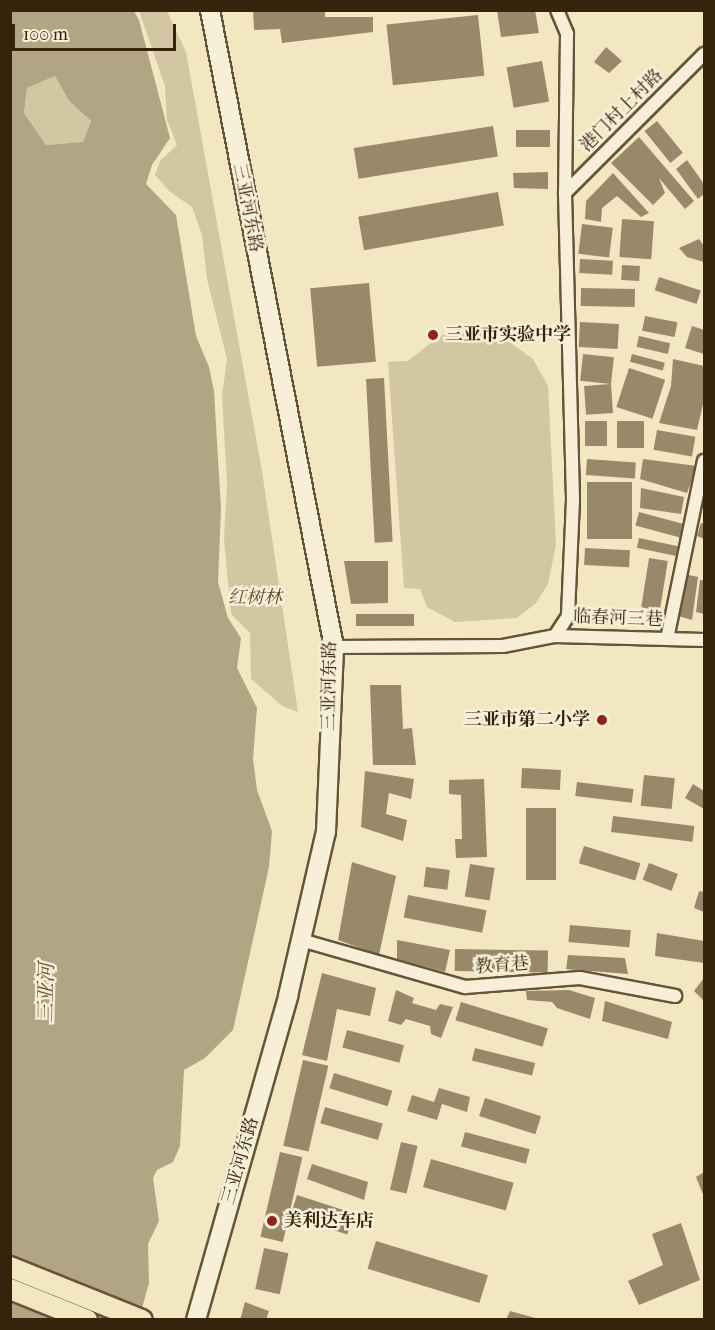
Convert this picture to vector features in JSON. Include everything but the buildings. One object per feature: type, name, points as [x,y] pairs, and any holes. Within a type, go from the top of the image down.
[{"type":"main road","points":[[10,1267],[142,1320]]},
{"type":"main road","points":[[10,1289],[87,1320]]},
{"type":"street","name":"三亚河东路","points":[[196,1320],[301,940],[326,832],[334,647],[210,10]]},
{"type":"street","points":[[557,11],[567,34],[565,193]]},
{"type":"street","name":"港门村上村路","points":[[565,193],[705,54]]},
{"type":"street","name":"临春河三巷","points":[[555,636],[568,616],[573,434],[565,193]]},
{"type":"street","points":[[667,639],[705,460]]},
{"type":"street","points":[[334,647],[503,646],[555,636]]},
{"type":"street","name":"临春河三巷","points":[[555,636],[705,640]]},
{"type":"street","name":"教育巷","points":[[301,940],[465,987],[580,978],[675,996]]},
{"type":"green space","name":"红树林","points":[[139,11],[167,11],[186,52],[262,471],[298,712],[282,706],[251,679],[250,633],[231,614],[224,539],[227,483],[222,396],[227,359],[207,279],[202,235],[192,207],[169,191],[155,175],[160,161],[177,145],[167,120],[165,86]]},
{"type":"green space","points":[[55,76],[69,101],[91,121],[83,142],[46,145],[24,113],[27,88]]},
{"type":"green space","points":[[495,332],[533,359],[548,386],[556,545],[548,584],[536,603],[517,618],[455,622],[427,607],[420,589],[404,588],[388,362],[408,361],[441,335]]},
{"type":"water","name":"三亚河","points":[[10,11],[134,11],[139,20],[170,138],[152,165],[146,184],[176,215],[196,336],[209,367],[214,391],[221,509],[218,582],[228,618],[241,638],[237,668],[257,708],[253,759],[257,790],[272,831],[269,867],[233,1030],[205,1058],[184,1070],[180,1146],[173,1162],[157,1170],[153,1178],[159,1221],[148,1244],[149,1283],[139,1319],[11,1319]],"holes":[[[55,76],[69,101],[91,121],[83,142],[46,145],[24,113],[27,88]]]},
{"type":"place","name":"三亚市实验中学","points":[[433,335]]},
{"type":"place","name":"三亚市第二小学","points":[[602,720]]},
{"type":"place","name":"美利达车店","points":[[272,1221]]}]
